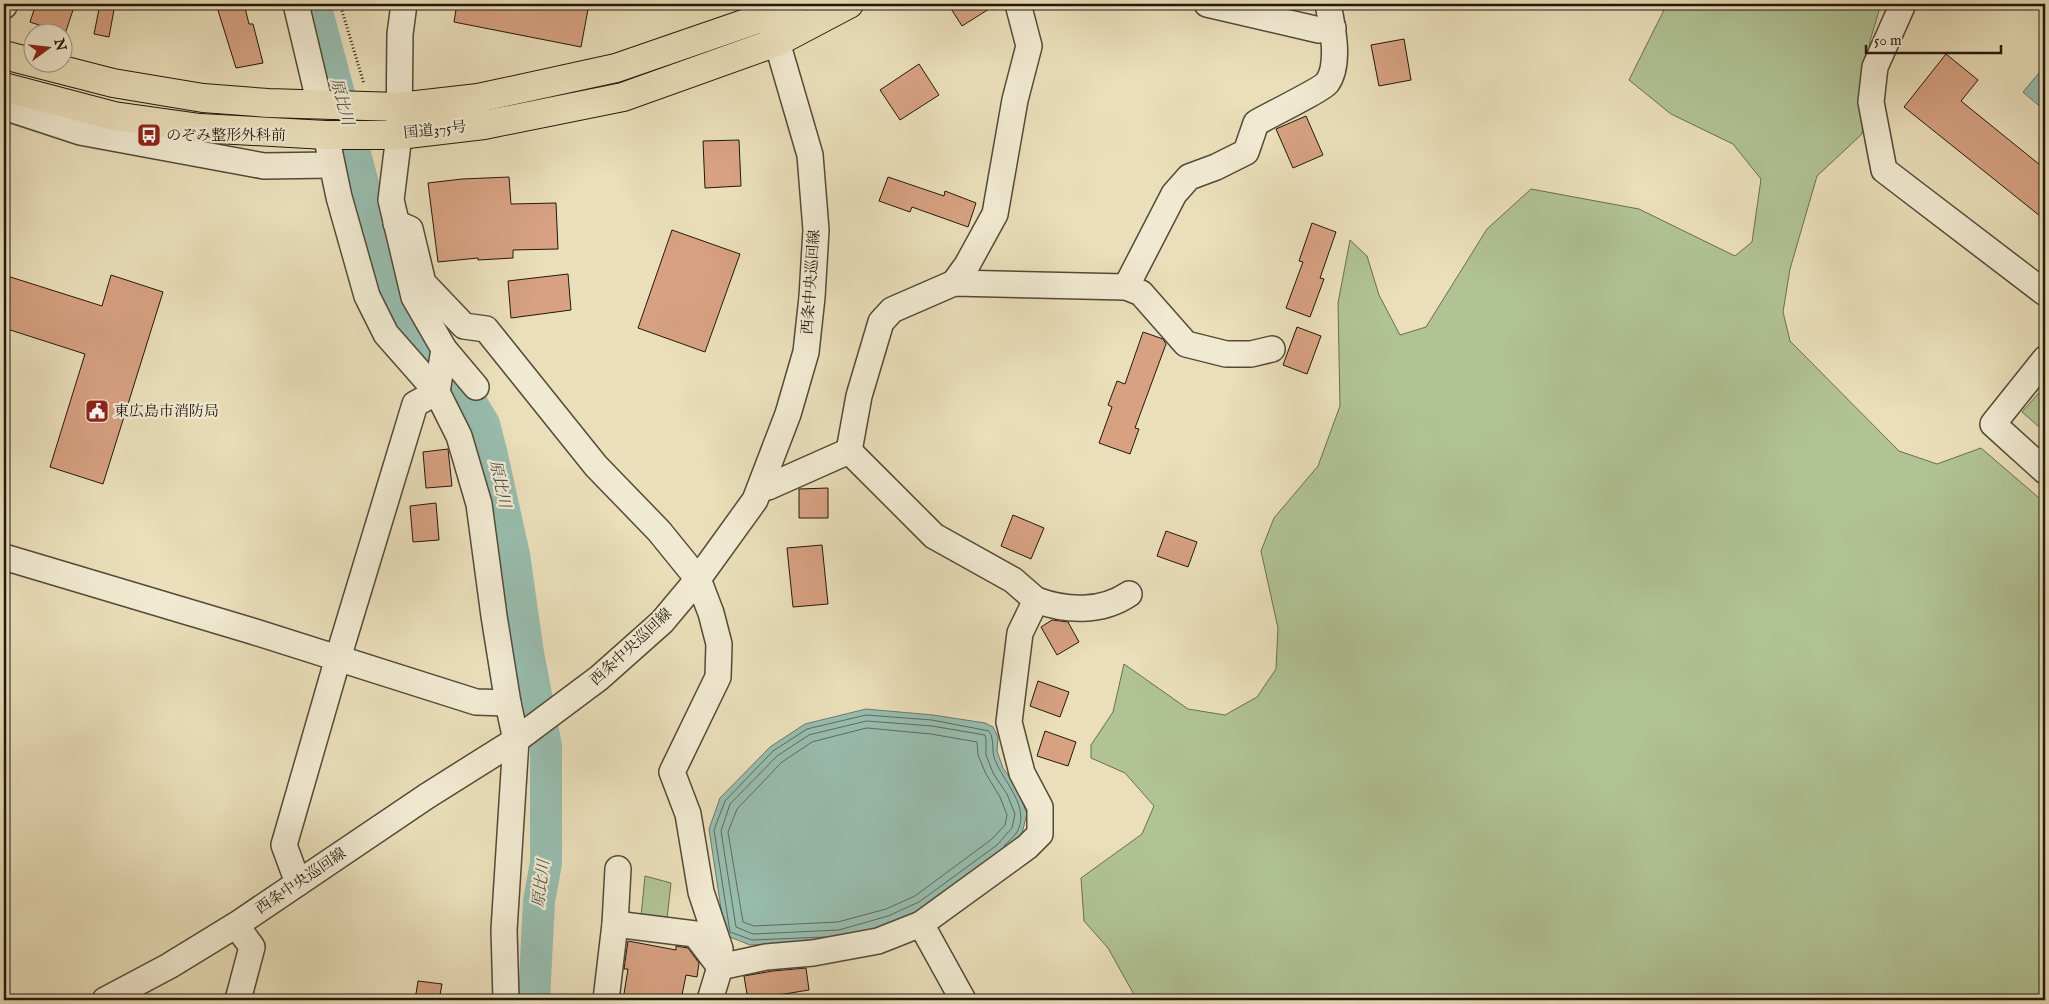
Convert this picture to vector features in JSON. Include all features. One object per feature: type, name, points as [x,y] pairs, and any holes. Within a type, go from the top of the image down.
[{"type":"highway","name":"国道375号","points":[[4,55],[113,84],[203,98],[268,103],[398,107],[478,98],[616,68],[764,10],[794,4]]},
{"type":"highway","name":"国道375号","points":[[4,86],[114,116],[200,128],[326,135],[399,134],[484,125],[623,97],[777,42],[849,4]]},
{"type":"street","points":[[296,4],[320,105]]},
{"type":"street","points":[[404,4],[400,34],[399,134],[391,200],[414,297],[444,349],[476,387]]},
{"type":"street","points":[[954,284],[967,265],[995,214],[1014,100],[1029,46],[1018,4]]},
{"type":"street","points":[[1207,4],[1319,30],[1332,28]]},
{"type":"street","points":[[1126,286],[1174,194],[1189,177],[1216,167],[1246,152],[1256,123],[1326,84],[1334,63],[1332,28],[1328,4]]},
{"type":"street","points":[[1903,4],[1875,68],[1871,102],[1884,170],[2045,293]]},
{"type":"street","name":"西条中央巡回線","points":[[105,1000],[169,966],[236,925],[427,796],[521,736],[599,678],[662,622],[698,579],[755,500],[788,414],[806,352],[816,230],[810,155],[777,42],[764,10]]},
{"type":"street","points":[[264,166],[268,103]]},
{"type":"street","points":[[4,107],[80,132],[264,166],[332,165]]},
{"type":"street","points":[[326,135],[338,197],[367,296],[386,334],[437,392],[459,436],[478,504],[508,703],[521,736],[504,930],[506,1000]]},
{"type":"street","points":[[396,223],[410,228],[423,283],[464,326],[486,329],[596,466],[659,531],[698,579],[712,613],[719,644],[718,677],[672,772],[688,814],[701,892],[720,948],[720,967],[710,1000]]},
{"type":"street","points":[[849,451],[859,396],[880,322],[892,310],[954,284],[1126,286],[1140,293],[1186,344],[1226,354],[1251,354],[1272,349]]},
{"type":"street","points":[[437,392],[444,349]]},
{"type":"street","points":[[2045,359],[1993,424],[2045,470]]},
{"type":"street","points":[[298,883],[284,845],[415,404],[437,392]]},
{"type":"street","points":[[760,488],[768,487],[849,451]]},
{"type":"street","points":[[849,451],[934,536],[1013,580],[1036,600],[1053,606],[1088,609],[1121,600],[1129,594]]},
{"type":"street","points":[[4,557],[338,658],[476,702],[508,703]]},
{"type":"street","points":[[720,967],[766,957],[813,953],[878,941],[921,924],[1027,847],[1040,834],[1040,807],[1022,773],[1010,722],[1020,633],[1036,600]]},
{"type":"street","points":[[606,1000],[615,924],[618,869]]},
{"type":"street","points":[[615,924],[695,934],[720,967]]},
{"type":"street","points":[[921,924],[963,1000]]},
{"type":"street","points":[[236,925],[252,947],[238,1000]]},
{"type":"path","points":[[340,4],[371,106]]},
{"type":"shaded area","points":[[1667,4],[1881,4],[1870,41],[1862,134],[1817,176],[1790,269],[1783,312],[1790,341],[1899,451],[1937,464],[1981,448],[2045,503],[2045,1000],[1137,1000],[1108,948],[1084,921],[1081,878],[1142,834],[1154,806],[1125,773],[1091,758],[1091,745],[1113,712],[1124,664],[1188,709],[1225,715],[1257,697],[1276,669],[1278,628],[1261,551],[1274,518],[1318,466],[1340,406],[1338,303],[1350,240],[1367,256],[1379,295],[1400,335],[1426,327],[1487,229],[1531,189],[1639,209],[1735,256],[1752,242],[1761,179],[1733,144],[1671,114],[1629,80]]},
{"type":"shaded area","points":[[2045,386],[2045,432],[2022,412]]},
{"type":"shaded area","points":[[645,876],[671,883],[667,919],[641,916]]},
{"type":"water","points":[[2045,66],[2045,111],[2023,92]]},
{"type":"water","points":[[866,709],[933,715],[985,723],[993,727],[998,737],[997,751],[1003,768],[1017,788],[1027,814],[1022,833],[1005,853],[925,912],[841,941],[750,945],[725,935],[709,829],[720,798],[770,747],[805,724]]},
{"type":"building","points":[[36,4],[75,4],[69,22],[30,22]]},
{"type":"building","points":[[100,4],[115,4],[109,37],[94,34]]},
{"type":"building","points":[[216,4],[244,4],[249,24],[253,24],[263,63],[236,68]]},
{"type":"building","points":[[457,4],[589,4],[581,47],[454,22]]},
{"type":"building","points":[[948,4],[997,4],[962,26]]},
{"type":"building","points":[[1404,39],[1411,80],[1379,86],[1371,45]]},
{"type":"building","points":[[1946,54],[1978,80],[1961,101],[2045,169],[2045,220],[1904,107]]},
{"type":"building","points":[[919,64],[939,95],[900,120],[880,90]]},
{"type":"building","points":[[1306,116],[1323,155],[1293,168],[1276,129]]},
{"type":"building","points":[[739,140],[741,186],[705,188],[703,141]]},
{"type":"building","points":[[509,177],[511,204],[556,203],[558,249],[513,250],[513,258],[478,260],[478,258],[438,262],[428,183]]},
{"type":"building","points":[[888,177],[944,196],[945,191],[976,203],[968,227],[912,207],[910,212],[879,201]]},
{"type":"building","points":[[1312,223],[1336,232],[1320,278],[1324,279],[1310,317],[1286,308],[1303,262],[1299,261]]},
{"type":"building","points":[[672,230],[740,254],[705,352],[638,328]]},
{"type":"building","points":[[568,274],[571,310],[511,318],[508,281]]},
{"type":"building","name":"東広島市消防局","points":[[4,275],[102,306],[111,275],[163,292],[103,484],[50,467],[85,354],[4,328]]},
{"type":"building","points":[[1297,327],[1321,336],[1307,374],[1283,365]]},
{"type":"building","points":[[1143,332],[1163,339],[1166,344],[1135,428],[1139,429],[1130,454],[1099,443],[1112,407],[1108,405],[1117,381],[1125,384]]},
{"type":"building","points":[[448,449],[452,486],[426,488],[423,452]]},
{"type":"building","points":[[828,488],[828,518],[799,518],[799,489]]},
{"type":"building","points":[[436,503],[439,540],[413,542],[410,506]]},
{"type":"building","points":[[1013,515],[1044,528],[1031,559],[1001,546]]},
{"type":"building","points":[[1166,531],[1197,542],[1188,567],[1157,556]]},
{"type":"building","points":[[822,545],[828,604],[793,607],[787,548]]},
{"type":"building","points":[[1052,620],[1068,622],[1079,642],[1057,655],[1041,627]]},
{"type":"building","points":[[1038,681],[1069,692],[1060,717],[1030,706]]},
{"type":"building","points":[[1045,731],[1076,742],[1068,766],[1037,756]]},
{"type":"building","points":[[628,941],[676,950],[676,946],[688,948],[699,963],[697,977],[686,975],[681,1000],[623,1000],[628,969],[624,969]]},
{"type":"building","points":[[806,968],[809,990],[772,996],[772,998],[748,1000],[744,976]]},
{"type":"building","points":[[418,981],[442,984],[439,1000],[415,1000]]},
{"type":"waterway","name":"原比川","points":[[315,4],[393,296],[426,353],[472,404],[484,424],[514,555],[528,653],[546,746],[546,863],[539,901],[534,1000]]},
{"type":"place","name":"のぞみ整形外科前","points":[[149,135]]},
{"type":"place","name":"東広島市消防局","points":[[97,411]]}]
